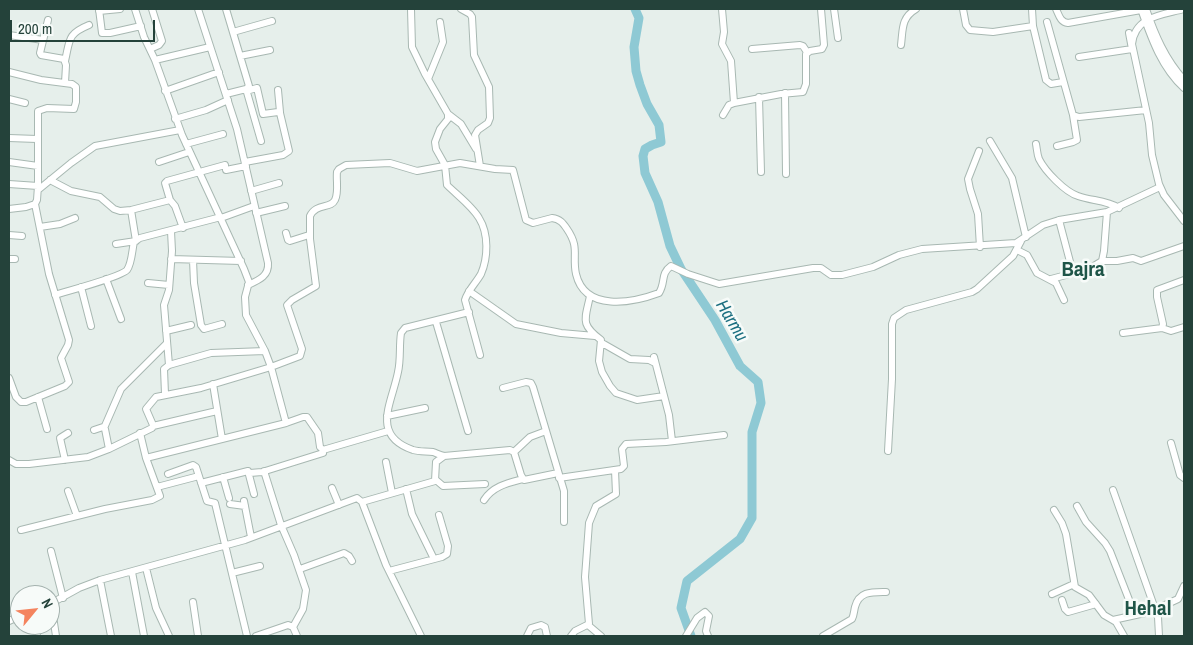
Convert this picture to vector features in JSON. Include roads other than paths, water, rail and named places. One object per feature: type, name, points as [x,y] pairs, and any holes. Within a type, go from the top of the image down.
[{"type":"street","points":[[120,9],[99,10],[101,29],[104,34],[141,26]]},
{"type":"street","points":[[135,9],[175,119],[249,281],[245,297],[246,315],[265,351],[271,367],[286,423]]},
{"type":"street","points":[[150,49],[159,45],[162,40],[152,9]]},
{"type":"street","points":[[198,9],[227,97],[269,267],[262,277],[248,285]]},
{"type":"street","points":[[226,9],[249,86],[246,90],[261,141]]},
{"type":"street","points":[[411,9],[412,47],[448,114],[461,124],[479,153]]},
{"type":"street","points":[[461,9],[472,17]]},
{"type":"street","points":[[476,9],[472,17],[474,55],[489,87],[490,118],[488,123],[478,130],[475,135],[480,166]]},
{"type":"street","points":[[722,9],[724,32],[722,44],[731,61],[734,102]]},
{"type":"street","points":[[807,52],[822,49],[823,47],[821,9]]},
{"type":"street","points":[[834,9],[838,38]]},
{"type":"street","points":[[901,45],[906,15],[916,9]]},
{"type":"street","points":[[963,9],[966,25],[970,30],[993,32],[1033,26]]},
{"type":"street","points":[[1032,9],[1033,26],[1046,80],[1051,84],[1063,82]]},
{"type":"street","points":[[1056,9],[1061,19],[1068,23],[1143,9],[1166,57],[1184,80]]},
{"type":"street","points":[[1132,49],[1133,35],[1147,19],[1170,11],[1184,9]]},
{"type":"street","points":[[1147,19],[1152,40],[1163,63],[1184,88]]},
{"type":"street","points":[[48,20],[40,51],[41,55],[63,58],[65,61]]},
{"type":"street","points":[[233,32],[272,21]]},
{"type":"street","points":[[428,79],[443,42],[440,22]]},
{"type":"street","points":[[1047,22],[1073,115],[1078,140],[1057,146]]},
{"type":"street","points":[[64,83],[65,61],[72,34],[78,29],[89,25]]},
{"type":"street","points":[[1128,33],[1146,110],[1152,155],[1160,187],[1184,221]]},
{"type":"street","points":[[9,35],[43,40]]},
{"type":"street","points":[[723,115],[729,105],[734,102],[785,93],[803,92],[806,88],[807,52],[803,46],[752,49]]},
{"type":"street","points":[[155,60],[210,47]]},
{"type":"street","points":[[1079,56],[1132,49]]},
{"type":"street","points":[[240,56],[270,50]]},
{"type":"street","points":[[9,72],[76,86],[75,107],[70,109],[40,110],[37,116],[38,188],[35,204],[49,274],[69,340],[61,359],[69,382],[65,386],[26,402],[20,401],[9,378]]},
{"type":"street","points":[[165,92],[219,72]]},
{"type":"street","points":[[175,119],[206,110],[227,97],[257,88],[263,114],[280,112]]},
{"type":"street","points":[[183,228],[175,206],[170,200],[165,183],[167,181],[199,172],[245,164],[288,153],[278,90]]},
{"type":"street","points":[[785,93],[786,174]]},
{"type":"street","points":[[759,97],[761,172]]},
{"type":"street","points":[[9,99],[25,103]]},
{"type":"street","points":[[1073,115],[1080,117],[1146,110]]},
{"type":"street","points":[[448,114],[448,119],[440,129],[435,142],[436,149],[446,165],[447,185],[458,194],[479,219],[487,245],[484,266],[465,300],[480,356]]},
{"type":"street","points":[[9,184],[38,188],[95,146],[180,130]]},
{"type":"street","points":[[186,144],[223,134]]},
{"type":"street","points":[[9,138],[37,139]]},
{"type":"street","points":[[888,451],[892,379],[892,324],[894,318],[906,310],[977,289],[1017,250],[1023,239],[1012,178],[990,141]]},
{"type":"street","points":[[1036,144],[1043,164],[1068,191],[1083,197],[1111,203],[1119,208]]},
{"type":"street","points":[[979,151],[968,179],[978,214],[980,246]]},
{"type":"street","points":[[159,162],[189,152]]},
{"type":"street","points":[[9,162],[38,166]]},
{"type":"street","points":[[153,426],[146,408],[156,396],[213,384],[271,367],[296,358],[302,353],[287,306],[292,300],[316,286],[309,222],[311,214],[318,208],[332,204],[336,200],[336,173],[341,167],[346,165],[390,163],[418,171],[460,163],[512,170],[514,171],[524,216],[528,222],[533,223],[552,218],[562,222],[575,243],[577,275],[584,290],[590,296],[602,300],[622,302],[658,294],[662,289],[664,272],[672,266],[688,274],[724,285],[760,276],[813,268],[821,268],[832,275],[842,275],[873,267],[892,258],[922,249],[1010,244],[1023,239],[1038,227],[1060,220],[1107,212],[1119,208],[1160,187]]},
{"type":"street","points":[[50,180],[71,191],[100,197],[116,210],[131,210],[170,200]]},
{"type":"street","points":[[251,191],[280,183]]},
{"type":"street","points":[[9,209],[35,204]]},
{"type":"street","points":[[116,244],[255,209],[285,206]]},
{"type":"street","points":[[55,295],[106,279],[126,270],[136,240],[131,210]]},
{"type":"street","points":[[1102,261],[1107,212]]},
{"type":"street","points":[[40,227],[60,224],[75,218]]},
{"type":"street","points":[[1060,220],[1074,273]]},
{"type":"street","points":[[169,365],[164,305],[169,293],[171,231]]},
{"type":"street","points":[[286,233],[290,241],[309,235]]},
{"type":"street","points":[[9,235],[22,236]]},
{"type":"street","points":[[1051,279],[1090,269],[1102,261],[1133,258],[1142,261],[1184,246]]},
{"type":"street","points":[[1017,250],[1027,255],[1037,273],[1051,279],[1058,286],[1064,300]]},
{"type":"street","points":[[171,259],[241,261]]},
{"type":"street","points":[[193,260],[194,283],[201,326],[204,329],[222,324]]},
{"type":"street","points":[[106,279],[121,319]]},
{"type":"street","points":[[1162,328],[1163,324],[1157,290],[1184,280]]},
{"type":"street","points":[[148,283],[169,286]]},
{"type":"street","points":[[81,287],[91,326]]},
{"type":"street","points":[[469,291],[516,324],[561,333],[595,336]]},
{"type":"street","points":[[590,296],[585,321],[589,331],[601,340],[602,343],[630,360],[655,360],[669,415],[672,441]]},
{"type":"street","points":[[469,312],[436,322],[405,328],[401,333],[399,368],[386,422],[388,431],[394,438],[413,450],[433,452],[444,456],[485,451],[510,450],[514,452]]},
{"type":"street","points":[[436,322],[468,431]]},
{"type":"street","points":[[166,331],[191,325]]},
{"type":"street","points":[[1123,334],[1162,328],[1171,332],[1184,327]]},
{"type":"street","points":[[602,343],[600,355],[602,372],[616,393],[637,400],[664,396]]},
{"type":"street","points":[[104,428],[121,389],[166,344]]},
{"type":"street","points":[[165,394],[163,374],[164,369],[169,365],[211,352],[265,351]]},
{"type":"street","points":[[503,388],[526,382],[531,383],[564,491],[564,522]]},
{"type":"street","points":[[213,384],[222,439]]},
{"type":"street","points":[[38,397],[48,429]]},
{"type":"street","points":[[387,416],[426,408]]},
{"type":"street","points":[[9,460],[20,465],[88,457],[109,449],[153,426],[217,412]]},
{"type":"street","points":[[146,458],[286,423],[303,417],[307,418],[318,433],[320,447],[325,450],[388,431]]},
{"type":"street","points":[[94,430],[104,428]]},
{"type":"street","points":[[104,428],[107,434],[109,449]]},
{"type":"street","points":[[514,452],[530,437],[546,431]]},
{"type":"street","points":[[65,460],[60,438],[68,433]]},
{"type":"street","points":[[21,530],[152,500],[160,496],[146,458],[140,433]]},
{"type":"street","points":[[484,500],[495,488],[523,479],[528,480],[621,469],[624,466],[622,449],[626,444],[724,435]]},
{"type":"street","points":[[1171,443],[1180,475],[1184,478]]},
{"type":"street","points":[[514,452],[523,479]]},
{"type":"street","points":[[157,487],[244,471],[250,473],[264,471],[323,453]]},
{"type":"street","points":[[444,456],[436,462],[436,480],[443,486],[485,484]]},
{"type":"street","points":[[386,462],[392,493]]},
{"type":"street","points":[[168,474],[193,465],[196,467],[207,501],[215,503],[247,636]]},
{"type":"street","points":[[588,625],[585,577],[589,523],[596,506],[616,494],[615,470]]},
{"type":"street","points":[[264,471],[281,525],[300,569],[306,590],[304,609],[292,627]]},
{"type":"street","points":[[250,473],[254,494]]},
{"type":"street","points":[[223,476],[230,501],[245,503],[251,537]]},
{"type":"street","points":[[362,502],[436,480]]},
{"type":"street","points":[[332,488],[339,505]]},
{"type":"street","points":[[406,489],[412,514],[434,559]]},
{"type":"street","points":[[1112,490],[1153,610],[1158,617],[1158,636]]},
{"type":"street","points":[[68,491],[77,516]]},
{"type":"street","points":[[60,599],[79,588],[100,580],[251,537],[357,498],[362,502],[389,571],[421,636]]},
{"type":"street","points":[[1077,506],[1086,522],[1107,546],[1135,615]]},
{"type":"street","points":[[1054,510],[1062,522],[1066,534],[1075,587],[1089,595],[1104,615],[1118,625],[1124,636]]},
{"type":"street","points":[[389,571],[434,559],[448,552],[439,514]]},
{"type":"street","points":[[51,551],[63,598]]},
{"type":"street","points":[[300,569],[344,553],[348,554],[352,561]]},
{"type":"street","points":[[232,573],[260,566]]},
{"type":"street","points":[[146,568],[156,608],[169,636]]},
{"type":"street","points":[[132,572],[144,636]]},
{"type":"street","points":[[100,580],[111,636]]},
{"type":"street","points":[[1052,594],[1074,584]]},
{"type":"street","points":[[1113,620],[1153,610],[1182,599],[1184,586]]},
{"type":"street","points":[[823,636],[852,619],[855,606],[861,596],[873,592],[886,592]]},
{"type":"street","points":[[1062,600],[1068,612],[1096,604]]},
{"type":"street","points":[[193,602],[198,636]]},
{"type":"street","points":[[686,635],[700,614],[704,612],[708,613],[709,616],[706,631],[708,636]]},
{"type":"street","points":[[527,636],[532,628],[541,624],[545,627],[547,636]]},
{"type":"street","points":[[571,636],[588,625]]},
{"type":"street","points":[[588,625],[601,636]]},
{"type":"street","points":[[256,636],[286,626],[292,627]]},
{"type":"street","points":[[292,627],[297,636]]},
{"type":"waterway","name":"Harmu","points":[[635,9],[639,18],[634,47],[636,71],[647,104],[659,125],[661,142],[645,149],[643,156],[645,173],[658,202],[670,246],[681,269],[715,320],[740,366],[758,382],[761,403],[752,432],[752,518],[740,539],[687,581],[681,608],[691,636]]},
{"type":"district","name":"Bajra","points":[[1083,270]]},
{"type":"district","name":"Hehal","points":[[1148,609]]}]
